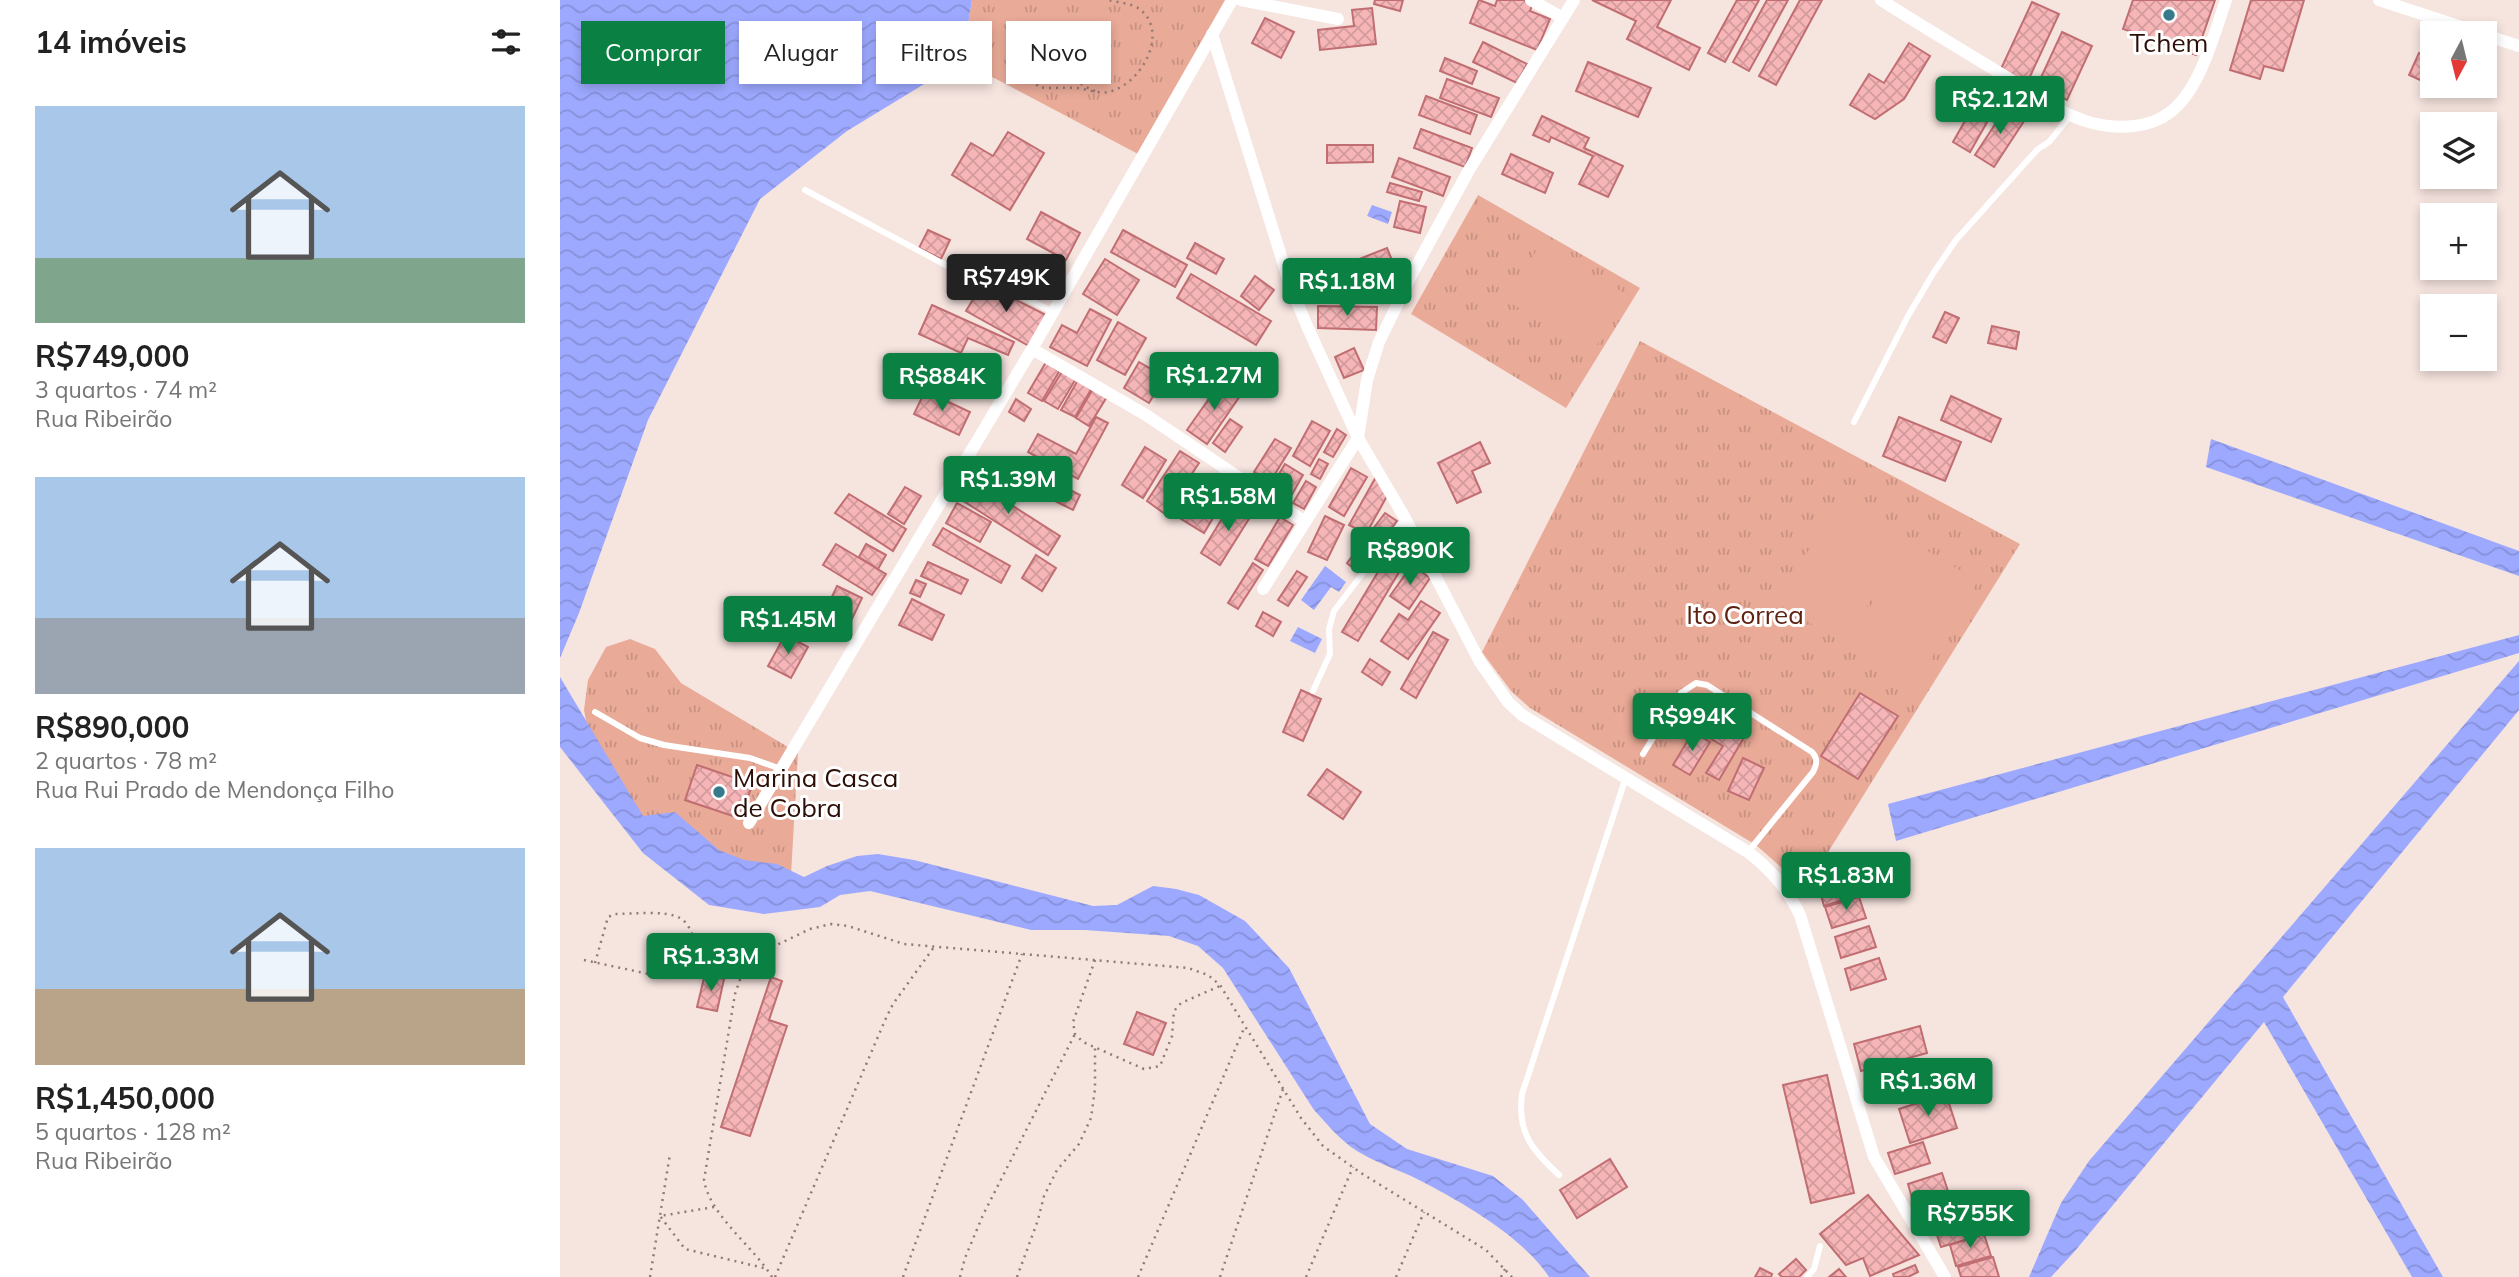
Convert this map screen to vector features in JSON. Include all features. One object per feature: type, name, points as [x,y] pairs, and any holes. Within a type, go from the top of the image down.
[{"type":"street","points":[[749,823],[1054,312],[1232,0]]},
{"type":"street","points":[[1241,0],[1338,19]]},
{"type":"street","points":[[1531,0],[1563,18]]},
{"type":"street","points":[[1263,589],[1358,438],[1367,380],[1379,342],[1412,274],[1469,170],[1574,0]]},
{"type":"street","points":[[1881,0],[2070,116],[2092,123],[2124,127],[2145,124],[2170,113],[2182,100],[2202,66],[2226,0]]},
{"type":"street","points":[[2378,0],[2443,21]]},
{"type":"street","points":[[1212,34],[1290,285],[1358,438],[1405,518],[1480,662],[1508,702],[1541,727],[1748,852],[1766,866],[1783,885],[1800,915],[1874,1157],[1945,1277]]},
{"type":"street","points":[[2497,39],[2519,46]]},
{"type":"street","points":[[1032,349],[1146,415],[1306,522]]},
{"type":"lane","points":[[1854,422],[1908,316],[1956,240],[2026,162],[2058,133],[2070,116]]},
{"type":"lane","points":[[805,190],[970,278],[984,277],[1054,312]]},
{"type":"lane","points":[[1312,691],[1330,654],[1329,629],[1334,611],[1405,518]]},
{"type":"lane","points":[[1643,754],[1681,693],[1696,683],[1707,685],[1812,752],[1817,764],[1813,772],[1748,852]]},
{"type":"lane","points":[[595,712],[640,738],[664,745],[750,758],[781,769]]},
{"type":"lane","points":[[1559,1175],[1537,1154],[1525,1135],[1520,1114],[1522,1094],[1626,777]]},
{"type":"lane","points":[[1807,1277],[1814,1269],[1820,1246]]},
{"type":"path","points":[[1095,91],[1085,88],[1051,60],[1038,56],[1033,77],[1038,88],[1107,92],[1119,88],[1142,71],[1148,59],[1152,29],[1145,15],[1137,7],[1107,0]]},
{"type":"path","points":[[595,963],[608,918],[615,914],[671,914],[682,919],[690,929],[706,966],[718,970],[743,971]]},
{"type":"path","points":[[934,947],[886,1018],[774,1277],[715,1207],[706,1194],[704,1180],[735,994],[743,971],[756,955],[810,929],[831,923],[857,928],[889,941],[1188,968],[1208,975],[1220,986],[1283,1089],[1323,1146],[1486,1250],[1512,1277]]},
{"type":"path","points":[[903,1277],[1022,954]]},
{"type":"path","points":[[584,960],[667,978]]},
{"type":"path","points":[[1095,960],[1073,1022],[1075,1034],[1083,1042],[1144,1069],[1160,1066],[1172,1036],[1174,1011],[1181,1003],[1220,986]]},
{"type":"path","points":[[1138,1277],[1245,1026]]},
{"type":"path","points":[[960,1277],[983,1215],[1075,1034]]},
{"type":"path","points":[[1017,1277],[1044,1196],[1057,1170],[1079,1144],[1091,1118],[1096,1089],[1095,1047]]},
{"type":"path","points":[[1220,1277],[1283,1089]]},
{"type":"path","points":[[650,1277],[670,1154]]},
{"type":"path","points":[[1306,1277],[1353,1167]]},
{"type":"path","points":[[660,1216],[715,1207]]},
{"type":"path","points":[[1396,1277],[1424,1212]]},
{"type":"path","points":[[660,1216],[685,1249],[768,1269]]},
{"type":"path","points":[[1501,1277],[1505,1269]]},
{"type":"green space","points":[[972,0],[1229,0],[1140,155],[992,77],[992,21],[969,21]]},
{"type":"green space","points":[[1478,195],[1640,288],[1566,408],[1411,314]]},
{"type":"green space","points":[[1540,244],[1626,294],[1594,350],[1507,301]]},
{"type":"green space","name":"Ito Correa","points":[[1640,341],[2020,544],[1802,894],[1783,869],[1756,845],[1530,708],[1511,691],[1482,652]]},
{"type":"green space","points":[[1839,499],[1907,539],[1845,644],[1777,603]]},
{"type":"green space","points":[[1910,540],[1978,581],[1915,685],[1847,645]]},
{"type":"green space","points":[[630,639],[655,649],[681,683],[798,753],[790,892],[661,844],[591,748],[584,710],[588,680],[606,647]]},
{"type":"water","points":[[560,0],[972,0],[969,21],[876,21],[876,84],[924,84],[847,131],[760,199],[648,420],[579,613],[560,658]]},
{"type":"water","points":[[1372,205],[1392,212],[1388,224],[1367,216]]},
{"type":"water","points":[[2211,439],[2519,551],[2519,576],[2206,467]]},
{"type":"water","points":[[1325,566],[1346,582],[1339,592],[1331,587],[1314,610],[1301,600]]},
{"type":"water","points":[[1298,627],[1322,639],[1315,653],[1290,641]]},
{"type":"water","points":[[2519,635],[2519,653],[1896,841],[1888,804]]},
{"type":"water","points":[[2519,661],[2519,710],[2283,997],[2443,1277],[2412,1277],[2264,1022],[2075,1251],[2051,1277],[2029,1277],[2061,1203],[2089,1161]]},
{"type":"water","points":[[560,677],[643,816],[675,812],[719,850],[744,860],[777,864],[804,877],[857,856],[878,854],[914,860],[1093,906],[1117,905],[1153,886],[1199,895],[1245,921],[1289,968],[1370,1124],[1407,1149],[1493,1176],[1523,1200],[1590,1277],[1549,1277],[1522,1247],[1486,1219],[1411,1176],[1363,1155],[1345,1142],[1314,1110],[1223,968],[1198,946],[1169,936],[1085,930],[1031,930],[870,891],[840,895],[820,907],[764,914],[709,905],[643,853],[560,747]]},
{"type":"building","points":[[1375,0],[1403,0],[1400,11],[1374,4]]},
{"type":"building","points":[[1479,0],[1495,6],[1497,0],[1524,0],[1533,3],[1530,11],[1550,19],[1537,50],[1470,23]]},
{"type":"building","points":[[1592,0],[1671,0],[1657,27],[1700,48],[1689,70],[1627,39],[1636,21]]},
{"type":"building","points":[[1737,0],[1759,0],[1725,62],[1708,53]]},
{"type":"building","points":[[1767,0],[1788,0],[1749,71],[1733,62]]},
{"type":"building","points":[[1800,0],[1822,0],[1776,85],[1759,76]]},
{"type":"building","name":"Tchem","points":[[2133,0],[2215,0],[2196,55],[2123,29]]},
{"type":"building","points":[[2251,0],[2304,0],[2283,71],[2264,66],[2260,79],[2230,70]]},
{"type":"building","points":[[2032,2],[2059,14],[2027,83],[2000,71]]},
{"type":"building","points":[[1372,8],[1376,44],[1320,50],[1318,30],[1354,26],[1352,10]]},
{"type":"building","points":[[1265,18],[1294,32],[1281,58],[1252,43]]},
{"type":"building","points":[[2062,32],[2092,46],[2067,100],[2037,86]]},
{"type":"building","points":[[1483,42],[1527,64],[1517,83],[1473,62]]},
{"type":"building","points":[[1909,43],[1930,56],[1904,99],[1875,119],[1850,105],[1869,74],[1884,83]]},
{"type":"building","points":[[2419,53],[2420,53],[2420,80],[2409,75]]},
{"type":"building","points":[[1445,58],[1477,71],[1472,84],[1440,71]]},
{"type":"building","points":[[1588,62],[1651,88],[1638,117],[1576,91]]},
{"type":"building","points":[[1447,79],[1499,98],[1491,117],[1440,98]]},
{"type":"building","points":[[1981,93],[1998,103],[1970,152],[1953,142]]},
{"type":"building","points":[[1426,96],[1477,115],[1470,134],[1419,115]]},
{"type":"building","points":[[2007,106],[2026,118],[1994,167],[1975,155]]},
{"type":"building","points":[[1542,116],[1589,138],[1584,148],[1623,166],[1608,197],[1579,184],[1593,156],[1551,137],[1549,142],[1533,135]]},
{"type":"building","points":[[1421,129],[1472,148],[1465,167],[1414,148]]},
{"type":"building","points":[[1008,132],[1044,153],[1010,210],[952,175],[971,143],[993,156]]},
{"type":"building","points":[[1327,145],[1373,145],[1373,162],[1327,163]]},
{"type":"building","points":[[1511,154],[1553,173],[1545,193],[1502,174]]},
{"type":"building","points":[[1399,158],[1450,177],[1443,196],[1392,177]]},
{"type":"building","points":[[1390,183],[1422,192],[1419,201],[1387,192]]},
{"type":"building","points":[[1400,201],[1426,207],[1420,233],[1394,227]]},
{"type":"building","points":[[1041,212],[1080,233],[1066,260],[1027,239]]},
{"type":"building","points":[[928,230],[950,240],[941,259],[919,248]]},
{"type":"building","points":[[1123,230],[1187,265],[1175,287],[1111,252]]},
{"type":"building","points":[[1195,243],[1224,259],[1216,274],[1187,258]]},
{"type":"building","points":[[1387,248],[1399,277],[1355,294],[1344,265]]},
{"type":"building","points":[[1105,259],[1139,280],[1117,315],[1083,294]]},
{"type":"building","points":[[1191,274],[1271,321],[1256,345],[1177,298]]},
{"type":"building","points":[[1255,276],[1274,290],[1259,310],[1241,296]]},
{"type":"building","points":[[983,283],[1046,315],[1029,346],[966,311]]},
{"type":"building","points":[[932,305],[1014,342],[1008,355],[968,338],[961,353],[919,334]]},
{"type":"building","points":[[1318,306],[1377,307],[1376,330],[1318,328]]},
{"type":"building","points":[[1090,309],[1111,320],[1087,366],[1050,347],[1062,325],[1077,333]]},
{"type":"building","points":[[1945,312],[1959,318],[1946,343],[1933,337]]},
{"type":"building","points":[[1118,322],[1146,338],[1125,375],[1097,360]]},
{"type":"building","points":[[1992,326],[2019,332],[2016,349],[1988,343]]},
{"type":"building","points":[[1354,348],[1364,370],[1344,378],[1335,357]]},
{"type":"building","points":[[1046,362],[1060,370],[1042,401],[1028,393]]},
{"type":"building","points":[[1139,362],[1165,377],[1149,403],[1124,388]]},
{"type":"building","points":[[1063,370],[1077,377],[1058,409],[1044,401]]},
{"type":"building","points":[[1079,378],[1093,386],[1075,417],[1061,410]]},
{"type":"building","points":[[1222,380],[1242,393],[1207,444],[1187,430]]},
{"type":"building","points":[[1094,387],[1108,395],[1089,426],[1076,418]]},
{"type":"building","points":[[925,391],[970,412],[959,435],[914,414]]},
{"type":"building","points":[[1951,396],[2001,419],[1991,442],[1941,420]]},
{"type":"building","points":[[1016,399],[1031,409],[1024,421],[1009,412]]},
{"type":"building","points":[[1096,417],[1108,423],[1078,479],[1028,452],[1038,434],[1076,454]]},
{"type":"building","points":[[1899,417],[1961,442],[1945,481],[1883,456]]},
{"type":"building","points":[[1230,419],[1242,427],[1225,452],[1213,443]]},
{"type":"building","points":[[1312,421],[1330,431],[1310,466],[1293,456]]},
{"type":"building","points":[[1337,429],[1346,435],[1333,457],[1324,452]]},
{"type":"building","points":[[1275,439],[1291,448],[1270,482],[1254,472]]},
{"type":"building","points":[[1480,442],[1490,463],[1472,471],[1481,492],[1457,503],[1438,463]]},
{"type":"building","points":[[1145,447],[1166,460],[1143,498],[1122,485]]},
{"type":"building","points":[[1180,451],[1199,463],[1165,514],[1147,501]]},
{"type":"building","points":[[1319,459],[1328,464],[1320,479],[1311,474]]},
{"type":"building","points":[[1285,464],[1303,475],[1290,498],[1271,487]]},
{"type":"building","points":[[994,466],[1026,483],[1016,501],[985,484]]},
{"type":"building","points":[[1351,468],[1367,477],[1344,516],[1329,507]]},
{"type":"building","points":[[1377,475],[1387,496],[1366,534],[1349,525]]},
{"type":"building","points":[[1042,476],[1080,495],[1073,510],[1035,491]]},
{"type":"building","points":[[969,478],[1060,536],[1048,555],[957,497]]},
{"type":"building","points":[[1306,481],[1316,487],[1304,509],[1293,503]]},
{"type":"building","points":[[905,487],[921,496],[904,524],[888,514]]},
{"type":"building","points":[[1208,488],[1225,498],[1204,533],[1173,514],[1185,495],[1198,503]]},
{"type":"building","points":[[849,494],[906,529],[893,551],[835,513]]},
{"type":"building","points":[[1246,499],[1257,506],[1220,565],[1201,553],[1226,512],[1235,517]]},
{"type":"building","points":[[957,503],[991,522],[980,542],[946,523]]},
{"type":"building","points":[[1385,513],[1397,521],[1358,572],[1347,563]]},
{"type":"building","points":[[1325,516],[1344,525],[1327,560],[1308,552]]},
{"type":"building","points":[[1280,517],[1293,525],[1268,566],[1255,559]]},
{"type":"building","points":[[943,528],[1010,566],[1001,583],[933,545]]},
{"type":"building","points":[[836,544],[886,574],[872,595],[823,565]]},
{"type":"building","points":[[866,544],[886,555],[878,569],[859,557]]},
{"type":"building","points":[[1393,547],[1408,557],[1358,641],[1342,632]]},
{"type":"building","points":[[1036,555],[1056,568],[1042,591],[1022,578]]},
{"type":"building","points":[[928,562],[968,580],[961,594],[921,576]]},
{"type":"building","points":[[1253,563],[1263,570],[1238,609],[1228,603]]},
{"type":"building","points":[[1412,565],[1430,578],[1409,609],[1390,596]]},
{"type":"building","points":[[1297,571],[1307,577],[1288,606],[1278,600]]},
{"type":"building","points":[[916,580],[926,584],[920,597],[910,593]]},
{"type":"building","points":[[837,586],[862,598],[851,621],[826,609]]},
{"type":"building","points":[[912,599],[944,615],[932,640],[899,625]]},
{"type":"building","points":[[1421,601],[1440,613],[1408,659],[1381,641],[1399,614],[1408,620]]},
{"type":"building","points":[[1263,612],[1281,622],[1273,636],[1256,626]]},
{"type":"building","points":[[1433,632],[1448,640],[1416,698],[1401,689]]},
{"type":"building","points":[[785,635],[808,647],[791,678],[768,666]]},
{"type":"building","points":[[1370,659],[1390,672],[1382,685],[1362,672]]},
{"type":"building","points":[[1301,690],[1321,699],[1303,741],[1283,732]]},
{"type":"building","points":[[1860,693],[1898,716],[1858,779],[1821,756]]},
{"type":"building","points":[[1703,700],[1750,727],[1719,780],[1706,773],[1723,746],[1688,725]]},
{"type":"building","points":[[1693,732],[1710,742],[1690,775],[1673,765]]},
{"type":"building","points":[[1743,758],[1764,768],[1749,800],[1728,791]]},
{"type":"building","name":"Marina Casca de Cobra","points":[[697,765],[753,784],[739,818],[685,800]]},
{"type":"building","points":[[1327,769],[1361,792],[1343,819],[1308,795]]},
{"type":"building","points":[[1852,874],[1859,895],[1824,906],[1818,885]]},
{"type":"building","points":[[1859,897],[1866,918],[1832,928],[1825,907]]},
{"type":"building","points":[[1869,926],[1876,947],[1841,958],[1835,937]]},
{"type":"building","points":[[1879,958],[1886,979],[1851,990],[1845,969]]},
{"type":"building","points":[[705,974],[724,979],[717,1011],[697,1007]]},
{"type":"building","points":[[771,977],[782,981],[769,1020],[787,1026],[750,1136],[721,1127]]},
{"type":"building","points":[[1137,1012],[1166,1023],[1153,1055],[1124,1044]]},
{"type":"building","points":[[1920,1026],[1927,1053],[1861,1071],[1854,1044]]},
{"type":"building","points":[[1827,1075],[1854,1193],[1811,1203],[1783,1085]]},
{"type":"building","points":[[1946,1094],[1957,1128],[1910,1143],[1899,1109]]},
{"type":"building","points":[[1923,1142],[1930,1163],[1895,1174],[1888,1153]]},
{"type":"building","points":[[1610,1159],[1627,1187],[1577,1218],[1560,1190]]},
{"type":"building","points":[[1942,1173],[1949,1194],[1914,1205],[1908,1184]]},
{"type":"building","points":[[1868,1195],[1919,1255],[1870,1276],[1863,1258],[1846,1265],[1820,1234]]},
{"type":"building","points":[[1969,1216],[1975,1237],[1941,1247],[1934,1226]]},
{"type":"building","points":[[1984,1234],[1991,1256],[1956,1266],[1950,1245]]},
{"type":"building","points":[[1993,1257],[1999,1277],[1961,1277],[1958,1267]]},
{"type":"building","points":[[1796,1259],[1806,1270],[1799,1277],[1782,1277],[1779,1274]]},
{"type":"building","points":[[1915,1265],[1918,1272],[1908,1277],[1894,1277],[1893,1274]]},
{"type":"building","points":[[1760,1268],[1772,1274],[1771,1277],[1755,1277]]},
{"type":"building","points":[[1839,1269],[1846,1277],[1829,1277]]},
{"type":"place","name":"Tchem","points":[[2169,15]]},
{"type":"place","name":"Marina Casca de Cobra","points":[[719,792]]}]
